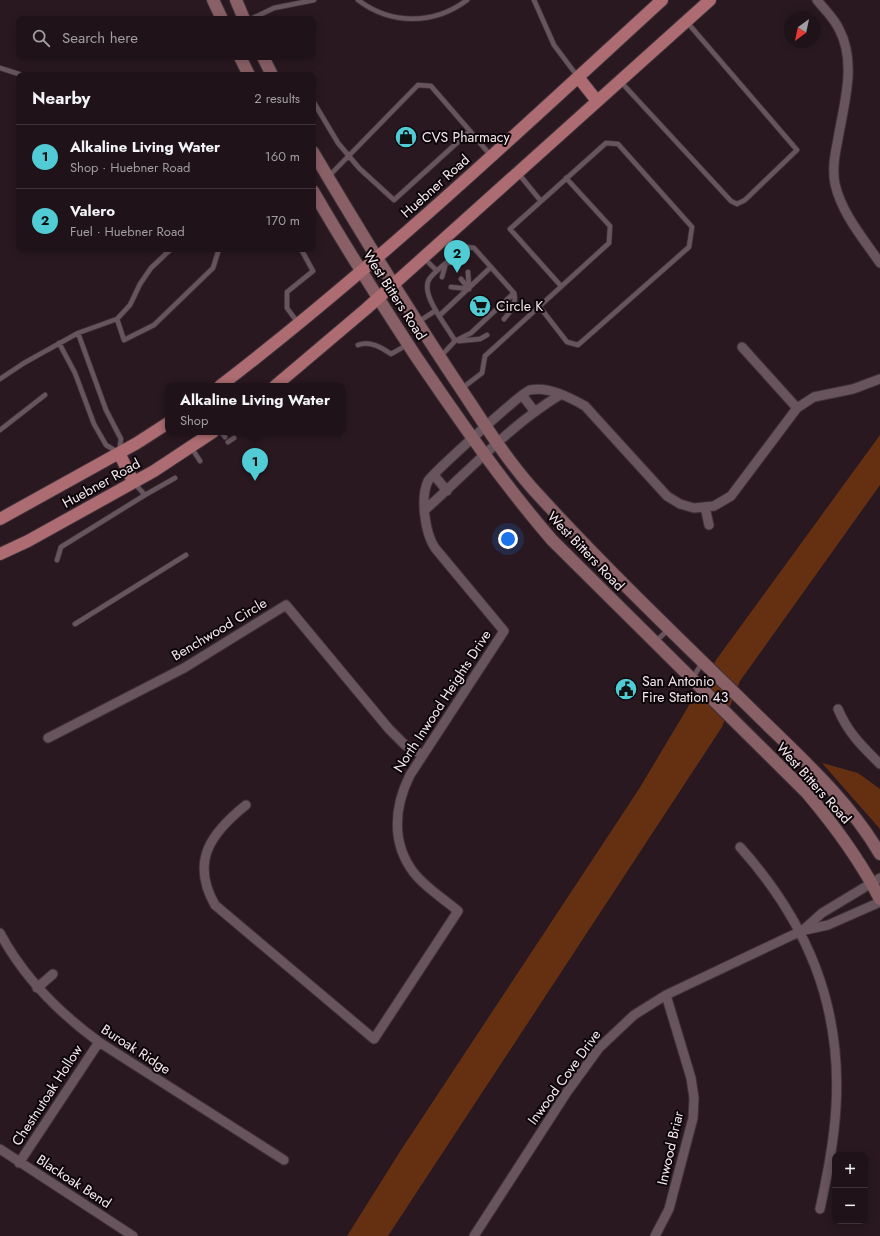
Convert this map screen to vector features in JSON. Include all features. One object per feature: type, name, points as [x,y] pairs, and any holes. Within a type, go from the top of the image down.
[{"type":"main road","points":[[212,0],[220,16]]},
{"type":"main road","points":[[236,0],[243,16]]},
{"type":"main road","name":"Huebner Road","points":[[224,383],[299,324],[377,258],[662,0]]},
{"type":"main road","points":[[280,383],[379,298],[710,0]]},
{"type":"main road","points":[[242,60],[248,72]]},
{"type":"main road","points":[[264,60],[270,72]]},
{"type":"main road","points":[[578,77],[597,101]]},
{"type":"main road","name":"West Bitters Road","points":[[316,157],[417,322],[486,426],[530,485],[669,628],[822,780],[852,814],[880,854]]},
{"type":"main road","name":"West Bitters Road","points":[[316,198],[408,344],[472,439],[516,498],[552,540],[807,793],[832,822],[860,863],[876,880],[880,899]]},
{"type":"main road","name":"Huebner Road","points":[[0,518],[119,453],[165,425]]},
{"type":"main road","name":"Huebner Road","points":[[0,554],[28,541],[154,471],[208,435]]},
{"type":"main road","points":[[119,453],[133,482]]},
{"type":"street","points":[[817,0],[838,27],[845,40],[849,63],[834,163],[835,183],[841,202],[850,220],[880,263]]},
{"type":"street","points":[[742,347],[797,408]]},
{"type":"street","points":[[709,525],[705,507],[714,506],[731,496],[797,408],[814,397],[853,388],[880,379]]},
{"type":"street","name":"North Inwood Heights Drive","points":[[246,805],[230,818],[207,850],[203,867],[206,890],[215,905],[374,1039],[458,911],[427,886],[414,873],[405,858],[399,842],[396,824],[402,790],[423,755],[504,631],[429,539],[425,522],[426,509],[424,496],[429,480],[486,426],[528,390],[541,388],[585,406],[667,496],[680,504],[694,508],[705,507]]},
{"type":"street","points":[[522,395],[535,412]]},
{"type":"street","points":[[426,509],[498,443],[535,412],[560,395]]},
{"type":"street","points":[[434,475],[446,491]]},
{"type":"street","name":"Benchwood Circle","points":[[48,738],[184,668],[286,605],[388,729],[405,744],[423,755]]},
{"type":"street","points":[[838,709],[844,724],[853,738],[880,764]]},
{"type":"street","points":[[740,847],[762,871],[783,901],[801,932],[818,973],[826,1000],[833,1036],[836,1072],[836,1108],[830,1158],[820,1210]]},
{"type":"street","name":"Inwood Cove Drive","points":[[801,932],[831,908],[876,880]]},
{"type":"street","name":"Inwood Cove Drive","points":[[474,1236],[567,1092],[599,1048],[634,1015],[666,995],[801,932],[838,921],[880,902]]},
{"type":"street","points":[[831,908],[838,921]]},
{"type":"street","name":"Buroak Ridge","points":[[0,933],[14,958],[37,988],[75,1025],[99,1042],[284,1160]]},
{"type":"street","points":[[37,988],[54,974]]},
{"type":"street","name":"Inwood Briar","points":[[654,1236],[669,1209],[693,1118],[694,1098],[691,1078],[666,995]]},
{"type":"street","name":"Chestnutoak Hollow","points":[[19,1163],[99,1042]]},
{"type":"street","name":"Blackoak Bend","points":[[0,1149],[19,1163],[133,1236]]},
{"type":"lane","points":[[257,16],[274,8],[314,0]]},
{"type":"lane","points":[[358,0],[384,15],[414,19],[443,13],[467,0]]},
{"type":"lane","points":[[534,0],[554,46],[578,77]]},
{"type":"lane","points":[[620,81],[731,201],[737,204],[745,200],[797,150],[686,21]]},
{"type":"lane","points":[[0,68],[16,73]]},
{"type":"lane","points":[[328,177],[418,85],[431,86],[491,156]]},
{"type":"lane","points":[[316,106],[338,143],[349,156],[394,200],[470,131]]},
{"type":"lane","points":[[539,306],[567,342],[578,345],[689,247],[692,227],[618,144],[606,143],[540,200],[510,229],[561,286]]},
{"type":"lane","points":[[518,173],[540,200]]},
{"type":"lane","points":[[461,389],[482,373],[485,356],[609,243],[610,226],[566,178]]},
{"type":"lane","points":[[446,237],[454,245],[456,254]]},
{"type":"lane","points":[[455,341],[435,311],[427,290],[429,279],[456,254],[467,247],[471,247],[514,293],[515,298],[513,307],[504,319]]},
{"type":"lane","points":[[0,379],[78,333],[117,320],[130,305],[140,284],[151,268],[168,252]]},
{"type":"lane","points":[[117,320],[124,340],[154,325],[213,268],[218,252]]},
{"type":"lane","points":[[299,324],[287,308],[287,292],[313,271],[303,252]]},
{"type":"lane","points":[[424,257],[437,271]]},
{"type":"lane","points":[[446,263],[459,262]]},
{"type":"lane","points":[[446,263],[451,269]]},
{"type":"lane","points":[[442,277],[446,263]]},
{"type":"lane","points":[[439,316],[491,267]]},
{"type":"lane","points":[[468,272],[469,289]]},
{"type":"lane","points":[[461,279],[469,289]]},
{"type":"lane","points":[[451,287],[469,289]]},
{"type":"lane","points":[[440,357],[455,341],[471,333],[514,293]]},
{"type":"lane","points":[[417,322],[435,311]]},
{"type":"lane","points":[[60,343],[74,373],[94,424],[106,446],[119,453],[120,439],[106,410],[78,333]]},
{"type":"lane","points":[[455,341],[480,339],[487,335]]},
{"type":"lane","points":[[358,345],[364,343],[375,345],[391,354],[408,344]]},
{"type":"lane","points":[[0,430],[45,395]]},
{"type":"lane","points":[[228,442],[234,438]]},
{"type":"lane","points":[[191,446],[200,461]]},
{"type":"lane","points":[[57,560],[61,547],[175,478]]},
{"type":"lane","points":[[133,482],[145,495]]},
{"type":"lane","points":[[75,624],[186,555]]},
{"type":"lane","points":[[655,642],[669,628]]},
{"type":"lane","points":[[692,679],[703,662]]},
{"type":"shaded area","points":[[880,435],[880,485],[740,681],[722,727],[388,1236],[347,1236],[401,1150],[639,789],[716,660]]},
{"type":"shaded area","points":[[822,763],[858,773],[880,789],[880,829]]},
{"type":"place","name":"CVS Pharmacy","points":[[406,137]]},
{"type":"place","name":"Valero","points":[[457,273]]},
{"type":"place","name":"Circle K","points":[[480,306]]},
{"type":"place","name":"Alkaline Living Water","points":[[255,481]]},
{"type":"place","name":"San Antonio Fire Station 43","points":[[626,689]]}]
